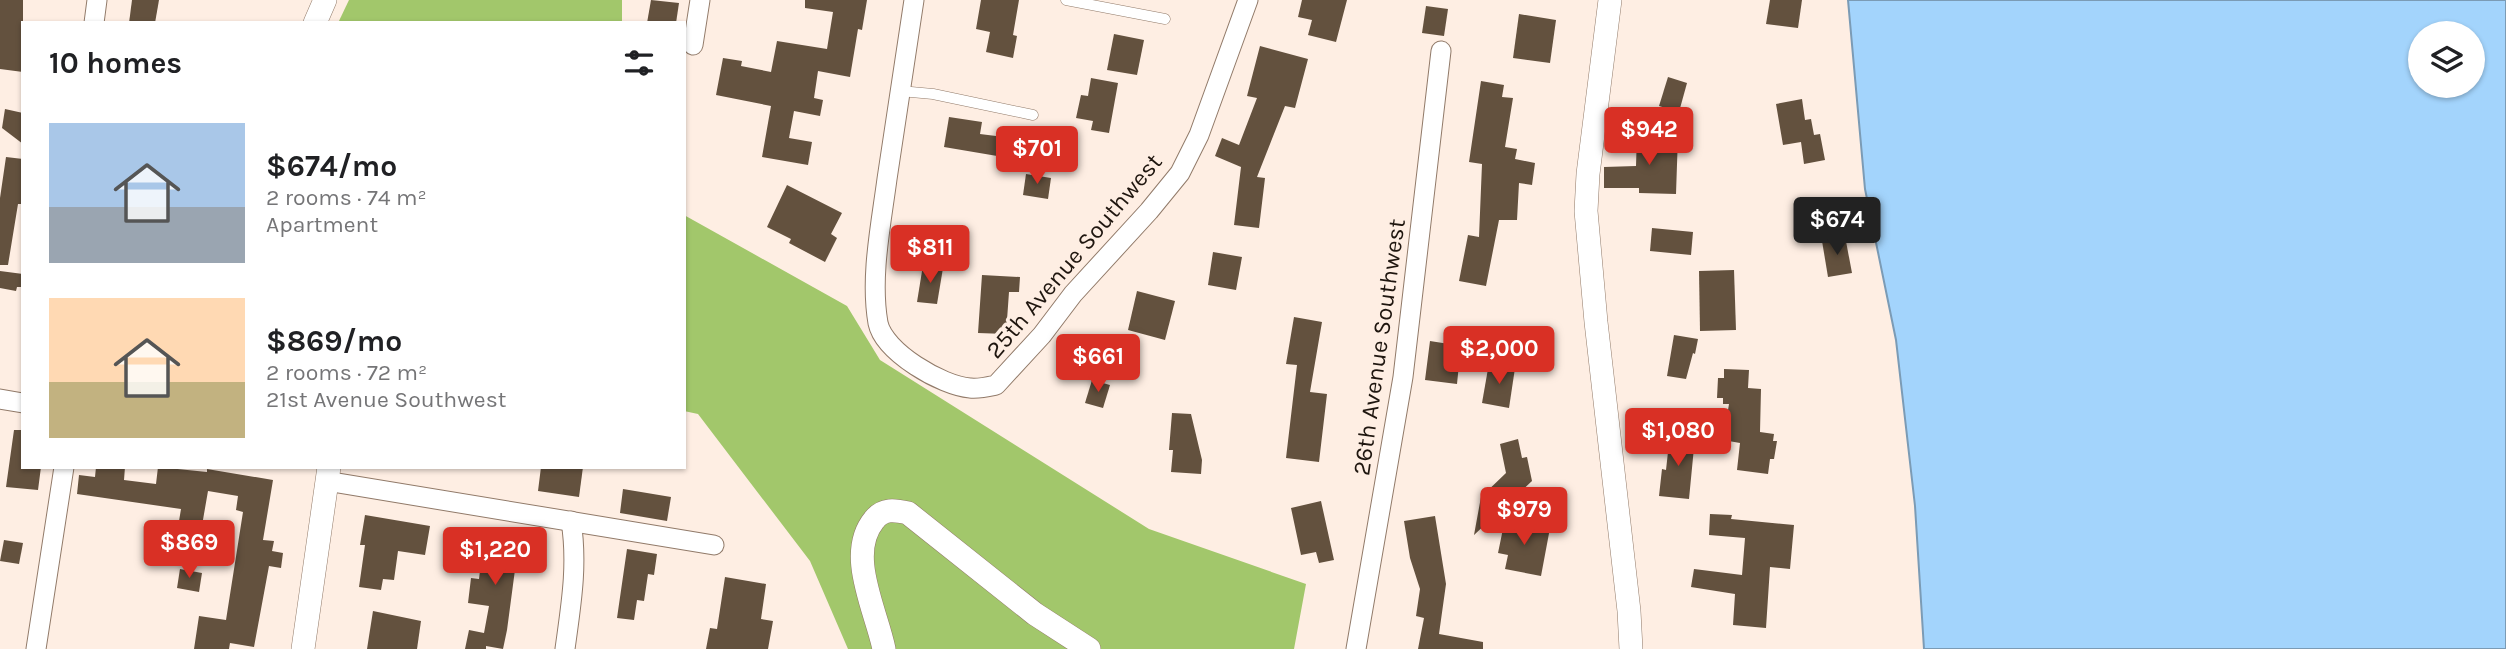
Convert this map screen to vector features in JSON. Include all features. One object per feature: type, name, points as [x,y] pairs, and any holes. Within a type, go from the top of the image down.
[{"type":"street","points":[[94,21],[97,0]]},
{"type":"street","points":[[316,21],[325,0]]},
{"type":"street","points":[[693,45],[700,0]]},
{"type":"street","points":[[900,91],[914,0]]},
{"type":"street","name":"25th Avenue Southwest","points":[[900,91],[883,210],[876,283],[878,324],[883,337],[919,367],[948,382],[968,388],[996,385],[1180,173],[1199,135],[1248,0]]},
{"type":"street","points":[[1610,0],[1588,174],[1586,211],[1629,611],[1630,649]]},
{"type":"street","name":"26th Avenue Southwest","points":[[1356,649],[1403,376],[1441,51]]},
{"type":"street","points":[[0,399],[21,403]]},
{"type":"street","points":[[36,649],[64,469]]},
{"type":"street","points":[[303,649],[327,474],[571,521],[714,545]]},
{"type":"street","points":[[884,649],[860,556],[865,531],[877,516],[892,509],[908,513],[1035,614],[1089,649]]},
{"type":"street","points":[[565,649],[575,573],[576,551],[571,521]]},
{"type":"lane","points":[[1066,0],[1166,19]]},
{"type":"lane","points":[[900,91],[933,94],[1033,115]]},
{"type":"green space","points":[[349,0],[622,0],[622,21],[339,21]]},
{"type":"green space","points":[[686,216],[847,306],[880,360],[1149,529],[1306,584],[1294,649],[848,649],[810,561],[698,414],[686,411]]},
{"type":"water","points":[[1848,0],[2506,0],[2506,649],[1924,649],[1915,506],[1896,340],[1865,189]]},
{"type":"building","points":[[0,0],[23,0],[21,72],[0,69]]},
{"type":"building","points":[[132,0],[159,0],[155,21],[129,21]]},
{"type":"building","points":[[651,0],[679,3],[676,21],[647,21]]},
{"type":"building","points":[[805,0],[867,0],[862,30],[858,29],[850,77],[818,71],[814,98],[823,100],[820,116],[794,111],[789,138],[812,142],[808,165],[762,157],[771,106],[716,95],[723,58],[742,61],[741,66],[771,72],[777,41],[827,49],[833,12],[805,8]]},
{"type":"building","points":[[981,0],[1019,0],[1013,35],[1017,36],[1013,58],[986,52],[990,32],[976,29]]},
{"type":"building","points":[[1302,0],[1347,0],[1336,42],[1308,35],[1312,20],[1298,17]]},
{"type":"building","points":[[1770,0],[1802,0],[1798,28],[1766,24]]},
{"type":"building","points":[[1426,6],[1448,9],[1444,36],[1422,33]]},
{"type":"building","points":[[1519,14],[1556,20],[1550,63],[1513,58]]},
{"type":"building","points":[[1114,34],[1144,40],[1137,75],[1107,70]]},
{"type":"building","points":[[1260,46],[1308,59],[1295,108],[1285,106],[1257,177],[1265,178],[1259,228],[1234,225],[1241,167],[1215,156],[1222,138],[1239,145],[1257,98],[1247,96]]},
{"type":"building","points":[[1668,77],[1687,83],[1679,112],[1659,106]]},
{"type":"building","points":[[1091,78],[1118,83],[1109,133],[1091,130],[1093,121],[1076,118],[1081,95],[1088,96]]},
{"type":"building","points":[[1481,81],[1504,85],[1502,97],[1513,98],[1505,147],[1517,149],[1515,159],[1535,163],[1532,185],[1519,183],[1517,220],[1499,220],[1486,286],[1459,281],[1468,235],[1479,237],[1482,164],[1469,162]]},
{"type":"building","points":[[1802,99],[1805,120],[1811,119],[1814,135],[1820,134],[1825,160],[1804,164],[1801,142],[1783,145],[1776,104]]},
{"type":"building","points":[[5,109],[21,113],[21,142],[2,128]]},
{"type":"building","points":[[949,117],[982,122],[980,134],[1012,138],[1009,158],[944,147]]},
{"type":"building","points":[[1637,134],[1678,135],[1676,194],[1639,193],[1639,188],[1604,188],[1604,167],[1636,166]]},
{"type":"building","points":[[6,157],[21,159],[21,204],[18,204],[8,265],[0,265],[0,198]]},
{"type":"building","points":[[1026,174],[1051,178],[1048,199],[1023,195]]},
{"type":"building","points":[[787,185],[842,213],[831,234],[837,238],[825,262],[789,243],[791,239],[767,227]]},
{"type":"building","points":[[1652,228],[1693,232],[1691,255],[1650,251]]},
{"type":"building","points":[[1845,236],[1852,273],[1828,277],[1822,241]]},
{"type":"building","points":[[1213,252],[1242,257],[1236,290],[1208,285]]},
{"type":"building","points":[[923,265],[943,268],[937,304],[917,302]]},
{"type":"building","points":[[1734,270],[1736,330],[1700,331],[1699,271]]},
{"type":"building","points":[[0,271],[21,274],[21,287],[17,287],[16,291],[0,288]]},
{"type":"building","points":[[982,275],[1020,277],[1019,292],[1009,292],[1006,334],[978,333]]},
{"type":"building","points":[[1137,291],[1175,301],[1165,340],[1128,330]]},
{"type":"building","points":[[1294,317],[1322,322],[1310,392],[1327,394],[1319,462],[1286,458],[1297,365],[1286,364]]},
{"type":"building","points":[[1674,335],[1698,339],[1686,379],[1667,376]]},
{"type":"building","points":[[1430,341],[1449,344],[1446,362],[1459,364],[1457,384],[1425,380]]},
{"type":"building","points":[[1489,363],[1515,368],[1509,408],[1482,403]]},
{"type":"building","points":[[1724,369],[1749,370],[1748,388],[1761,389],[1760,432],[1774,434],[1773,441],[1777,441],[1768,474],[1737,470],[1740,443],[1723,440],[1729,404],[1723,404],[1723,398],[1717,398],[1718,378],[1724,378]]},
{"type":"building","points":[[1092,380],[1110,385],[1103,408],[1085,403]]},
{"type":"building","points":[[1172,413],[1191,414],[1202,460],[1201,474],[1171,472],[1173,450],[1169,450]]},
{"type":"building","points":[[14,430],[21,430],[21,469],[41,469],[38,490],[6,487]]},
{"type":"building","points":[[1670,434],[1695,437],[1689,499],[1659,496],[1662,469],[1666,470]]},
{"type":"building","points":[[1518,439],[1522,458],[1527,457],[1532,481],[1474,535],[1481,497],[1506,473],[1500,444]]},
{"type":"building","points":[[96,469],[125,469],[124,480],[156,484],[158,469],[207,472],[207,469],[273,480],[263,540],[274,541],[272,551],[283,553],[281,568],[269,566],[254,647],[230,643],[229,649],[194,649],[199,616],[226,620],[243,512],[236,510],[238,496],[208,491],[200,537],[177,533],[181,509],[77,494],[79,475],[95,477]]},
{"type":"building","points":[[541,469],[583,469],[579,497],[538,491]]},
{"type":"building","points":[[623,489],[671,497],[667,521],[620,513]]},
{"type":"building","points":[[1321,501],[1334,560],[1319,563],[1316,552],[1301,555],[1291,508]]},
{"type":"building","points":[[1710,514],[1732,515],[1731,519],[1794,525],[1790,569],[1770,567],[1766,628],[1733,625],[1735,594],[1691,587],[1694,569],[1742,575],[1745,538],[1709,535]]},
{"type":"building","points":[[365,515],[430,526],[425,555],[398,551],[394,580],[383,579],[381,590],[359,587],[365,545],[360,545]]},
{"type":"building","points":[[1435,516],[1446,584],[1439,634],[1483,642],[1483,649],[1418,649],[1424,618],[1416,616],[1420,589],[1410,558],[1404,521]]},
{"type":"building","points":[[1505,519],[1550,528],[1541,576],[1505,569],[1508,555],[1498,553]]},
{"type":"building","points":[[485,528],[520,532],[507,630],[503,649],[486,646],[486,649],[465,649],[469,630],[484,633],[489,606],[468,603],[471,578],[479,579]]},
{"type":"building","points":[[4,540],[23,543],[19,564],[0,561]]},
{"type":"building","points":[[627,549],[657,554],[654,575],[648,574],[644,601],[637,600],[634,620],[617,618]]},
{"type":"building","points":[[180,569],[202,573],[199,592],[177,588]]},
{"type":"building","points":[[725,577],[766,584],[761,619],[773,621],[768,649],[706,649],[710,628],[717,629]]},
{"type":"building","points":[[373,611],[421,621],[417,649],[367,649]]}]
